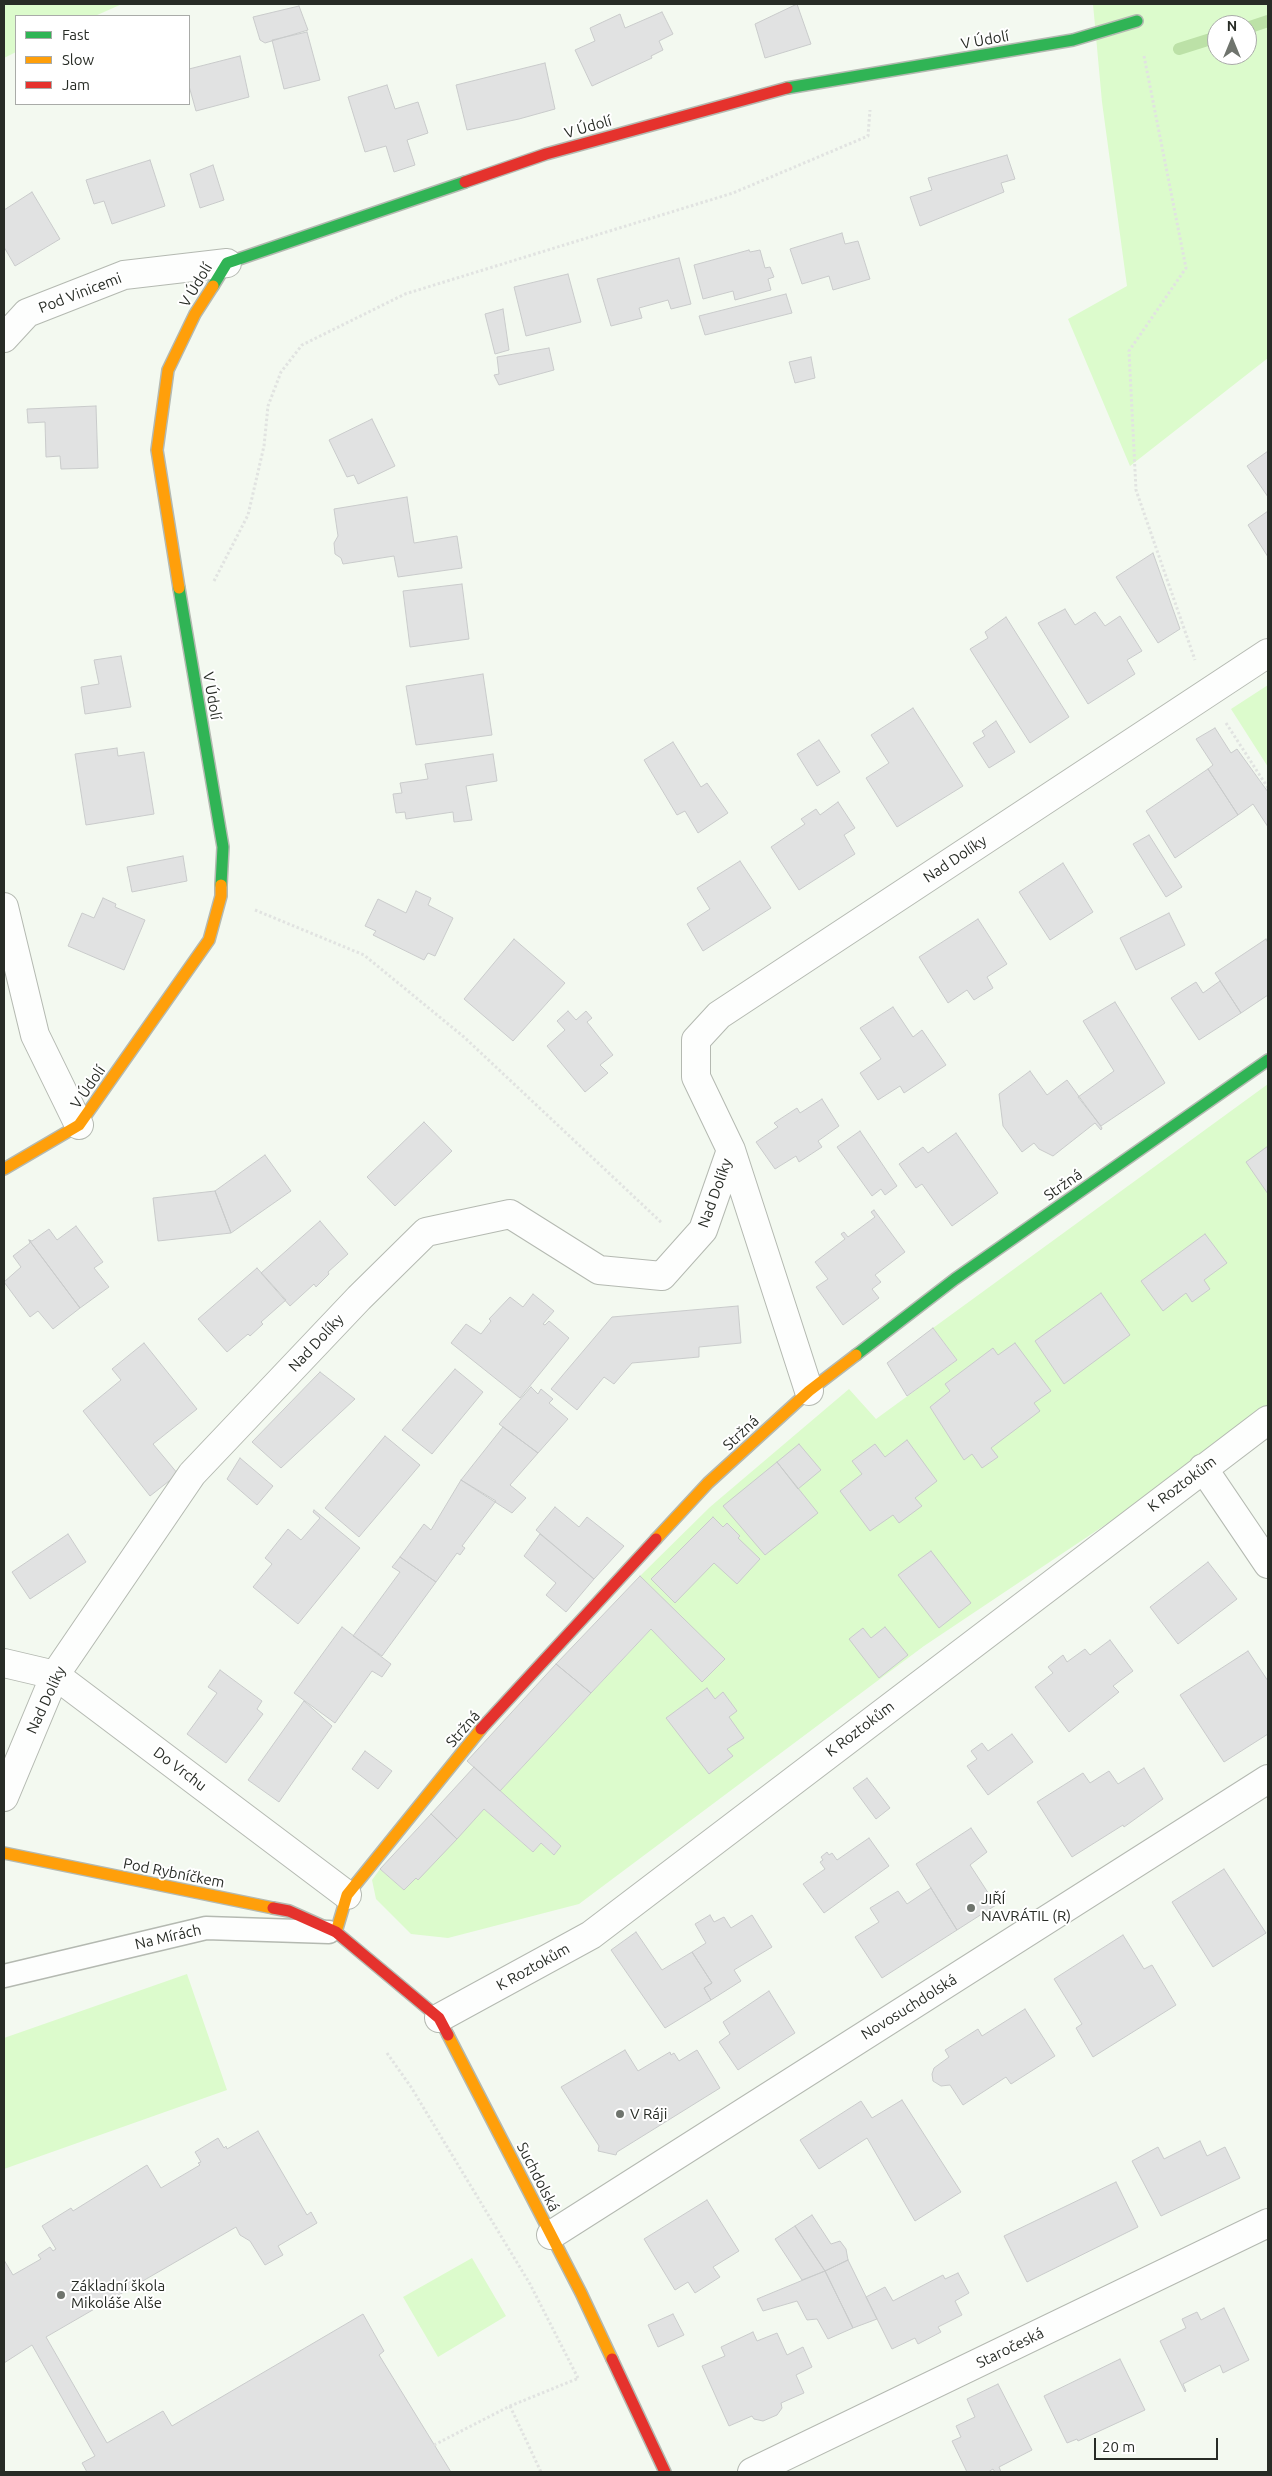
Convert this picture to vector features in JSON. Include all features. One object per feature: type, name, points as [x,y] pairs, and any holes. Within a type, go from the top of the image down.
[{"type":"street","name":"V Údolí","points":[[4,1169],[79,1125],[209,940],[221,896],[223,847],[182,610],[157,450],[168,370],[195,314],[227,263],[546,154],[779,88],[1073,40],[1137,21]]},
{"type":"street","name":"Pod Vinicemi","points":[[4,338],[27,313],[124,275],[227,263]]},
{"type":"street","name":"Nad Dolíky","points":[[809,1391],[731,1150],[696,1077],[696,1040],[719,1015],[1268,653]]},
{"type":"street","points":[[4,907],[35,1035],[79,1125]]},
{"type":"street","name":"Stržná","points":[[336,1932],[347,1896],[480,1731],[708,1483],[809,1391],[955,1279],[1268,1060]]},
{"type":"street","name":"Nad Dolíky","points":[[4,1797],[55,1675],[192,1474],[359,1298],[426,1232],[510,1214],[600,1270],[662,1276],[704,1230],[731,1150]]},
{"type":"street","name":"K Roztokům","points":[[439,2018],[591,1934],[1268,1420]]},
{"type":"street","points":[[1203,1468],[1268,1564]]},
{"type":"street","name":"Do Vrchu","points":[[4,1663],[55,1675],[347,1896]]},
{"type":"street","name":"Novosuchdolská","points":[[550,2235],[1268,1779]]},
{"type":"street","name":"Pod Rybníčkem","points":[[4,1853],[289,1911],[336,1932]]},
{"type":"street","name":"Suchdolská","points":[[336,1932],[439,2018],[581,2293],[665,2472]]},
{"type":"street","name":"Staročeská","points":[[752,2472],[1268,2223]]},
{"type":"lane","name":"Na Mírách","points":[[4,1976],[206,1928],[336,1932]]},
{"type":"path","points":[[1137,21],[1186,268],[1129,350],[1136,490],[1206,693],[1268,788]]},
{"type":"path","points":[[182,610],[213,582],[248,515],[264,446],[268,406],[281,372],[302,345],[405,294],[732,194],[868,136],[872,74]]},
{"type":"path","points":[[221,896],[364,955],[464,1037],[688,1248]]},
{"type":"path","points":[[388,2052],[530,2284],[583,2387]]},
{"type":"path","points":[[434,2445],[510,2406],[579,2378]]},
{"type":"path","points":[[510,2406],[541,2472]]},
{"type":"green space","points":[[4,4],[122,4],[97,15],[15,15],[15,52],[4,58]]},
{"type":"green space","points":[[1093,4],[1268,4],[1268,358],[1130,466],[1068,319],[1127,286],[1102,102]]},
{"type":"green space","points":[[1268,685],[1268,767],[1231,709]]},
{"type":"green space","points":[[1268,1084],[1268,1416],[924,1646],[579,1904],[448,1938],[411,1934],[376,1899],[372,1880],[380,1869],[404,1890],[484,1809],[533,1852],[541,1843],[554,1855],[561,1846],[500,1791],[651,1629],[702,1681],[721,1662],[640,1576],[710,1507],[849,1389],[876,1419],[957,1360],[933,1328]]},
{"type":"green space","points":[[187,1974],[227,2090],[4,2169],[4,2038]]},
{"type":"green space","points":[[472,2258],[506,2316],[438,2357],[403,2297]]},
{"type":"building","points":[[797,4],[811,44],[765,58],[755,24]]},
{"type":"building","points":[[299,6],[308,30],[265,43],[260,40],[253,17]]},
{"type":"building","points":[[662,12],[673,34],[659,41],[663,50],[651,56],[652,58],[592,86],[575,50],[595,41],[590,28],[620,14],[625,28]]},
{"type":"building","points":[[307,32],[320,80],[284,89],[272,40]]},
{"type":"building","points":[[240,56],[249,97],[196,111],[190,90],[190,69]]},
{"type":"building","points":[[545,63],[555,109],[467,130],[456,85]]},
{"type":"building","points":[[387,85],[395,109],[418,102],[428,133],[407,140],[415,165],[394,172],[386,146],[365,152],[348,97]]},
{"type":"building","points":[[1007,155],[1015,179],[1001,183],[1004,192],[920,226],[910,197],[932,190],[928,178]]},
{"type":"building","points":[[150,160],[165,206],[112,224],[104,201],[94,204],[86,180]]},
{"type":"building","points":[[213,165],[224,200],[200,208],[190,174]]},
{"type":"building","points":[[32,192],[60,239],[15,266],[4,247],[4,210]]},
{"type":"building","points":[[842,233],[845,244],[858,241],[870,279],[833,290],[829,276],[802,284],[790,249]]},
{"type":"building","points":[[749,250],[750,252],[760,250],[765,268],[770,267],[774,277],[768,279],[771,290],[735,300],[733,291],[703,299],[694,265]]},
{"type":"building","points":[[679,258],[691,304],[671,309],[668,300],[639,308],[642,318],[611,326],[597,279]]},
{"type":"building","points":[[568,274],[581,322],[526,336],[514,287]]},
{"type":"building","points":[[786,294],[792,313],[705,335],[699,316]]},
{"type":"building","points":[[503,309],[509,350],[495,354],[485,314]]},
{"type":"building","points":[[549,348],[554,370],[499,385],[494,375],[499,374],[497,357]]},
{"type":"building","points":[[811,357],[815,378],[795,383],[789,362]]},
{"type":"building","points":[[96,406],[98,468],[61,469],[60,456],[46,457],[45,422],[28,423],[27,409]]},
{"type":"building","points":[[372,419],[395,466],[358,484],[354,475],[347,477],[329,440]]},
{"type":"building","points":[[1268,451],[1268,497],[1247,466]]},
{"type":"building","points":[[407,497],[414,543],[457,536],[462,568],[398,577],[394,556],[343,564],[341,558],[335,554],[334,543],[338,536],[334,509]]},
{"type":"building","points":[[1268,511],[1268,557],[1248,525]]},
{"type":"building","points":[[1153,553],[1180,629],[1158,643],[1116,577]]},
{"type":"building","points":[[462,584],[469,639],[410,647],[403,591]]},
{"type":"building","points":[[1065,609],[1075,625],[1095,612],[1105,626],[1120,616],[1142,651],[1127,660],[1135,674],[1088,704],[1038,623]]},
{"type":"building","points":[[1006,617],[1069,717],[1030,743],[970,649],[988,638],[985,632]]},
{"type":"building","points":[[121,656],[131,707],[85,714],[81,687],[99,684],[94,660]]},
{"type":"building","points":[[483,674],[492,735],[416,745],[406,686]]},
{"type":"building","points":[[913,708],[963,786],[897,827],[866,778],[889,763],[871,735]]},
{"type":"building","points":[[996,721],[1015,752],[989,768],[973,743],[985,736],[982,731]]},
{"type":"building","points":[[1215,728],[1231,753],[1237,749],[1268,792],[1268,827],[1253,804],[1238,815],[1208,769],[1213,765],[1196,739]]},
{"type":"building","points":[[819,740],[840,772],[817,786],[797,754]]},
{"type":"building","points":[[673,742],[701,787],[707,783],[728,813],[698,833],[685,811],[677,815],[644,760]]},
{"type":"building","points":[[117,748],[118,756],[144,752],[154,814],[86,825],[75,754]]},
{"type":"building","points":[[493,754],[497,781],[466,786],[472,820],[454,822],[453,812],[406,819],[405,812],[396,813],[393,794],[402,793],[400,783],[428,779],[425,764]]},
{"type":"building","points":[[1208,769],[1238,815],[1175,858],[1146,811]]},
{"type":"building","points":[[838,802],[855,828],[844,835],[855,854],[799,890],[771,847],[805,824],[801,819],[816,809],[820,815]]},
{"type":"building","points":[[1149,835],[1182,887],[1166,897],[1133,844]]},
{"type":"building","points":[[183,856],[187,881],[132,892],[127,867]]},
{"type":"building","points":[[740,861],[771,908],[703,951],[687,924],[710,909],[697,888]]},
{"type":"building","points":[[1063,863],[1093,912],[1050,940],[1019,892]]},
{"type":"building","points":[[416,891],[431,898],[428,905],[453,918],[435,956],[428,953],[424,960],[373,935],[376,931],[365,926],[378,899],[406,913]]},
{"type":"building","points":[[103,898],[116,904],[115,907],[145,920],[124,970],[68,946],[82,913],[94,918]]},
{"type":"building","points":[[1169,913],[1185,945],[1136,970],[1120,938]]},
{"type":"building","points":[[978,919],[1007,964],[987,977],[993,988],[974,1000],[967,990],[948,1003],[919,957]]},
{"type":"building","points":[[514,939],[565,983],[513,1041],[464,999]]},
{"type":"building","points":[[1266,939],[1268,943],[1268,995],[1241,1013],[1215,973]]},
{"type":"building","points":[[1220,981],[1241,1013],[1199,1040],[1171,998],[1196,982],[1203,993]]},
{"type":"building","points":[[1115,1002],[1165,1083],[1101,1126],[1078,1097],[1114,1071],[1083,1021]]},
{"type":"building","points":[[893,1007],[913,1037],[922,1030],[946,1065],[904,1093],[900,1086],[878,1100],[860,1073],[881,1059],[860,1028]]},
{"type":"building","points":[[568,1011],[576,1020],[586,1011],[592,1018],[587,1022],[613,1055],[600,1065],[608,1073],[585,1092],[547,1046],[565,1030],[557,1021]]},
{"type":"building","points":[[1030,1071],[1047,1095],[1067,1080],[1102,1128],[1101,1130],[1095,1123],[1053,1156],[1039,1149],[1034,1143],[1022,1152],[1003,1126],[999,1094]]},
{"type":"building","points":[[822,1099],[839,1126],[818,1141],[822,1147],[799,1162],[796,1156],[775,1169],[756,1142],[778,1127],[774,1123],[797,1108],[800,1113]]},
{"type":"building","points":[[424,1122],[452,1151],[395,1206],[367,1177]]},
{"type":"building","points":[[860,1131],[897,1186],[885,1195],[881,1189],[872,1196],[837,1147]]},
{"type":"building","points":[[956,1133],[998,1193],[952,1226],[922,1184],[916,1188],[899,1164],[923,1147],[928,1153]]},
{"type":"building","points":[[1268,1146],[1268,1194],[1246,1162]]},
{"type":"building","points":[[265,1155],[291,1191],[231,1233],[215,1191]]},
{"type":"building","points":[[215,1191],[231,1233],[158,1241],[153,1198]]},
{"type":"building","points":[[874,1210],[905,1252],[875,1275],[881,1282],[872,1289],[879,1298],[843,1325],[816,1287],[828,1279],[815,1262],[845,1239],[841,1234],[844,1232],[848,1237],[875,1217],[871,1212]]},
{"type":"building","points":[[320,1221],[348,1254],[328,1272],[329,1274],[316,1287],[314,1284],[290,1306],[261,1273]]},
{"type":"building","points":[[76,1226],[103,1262],[94,1268],[109,1287],[80,1308],[29,1240],[32,1241],[49,1229],[57,1240]]},
{"type":"building","points":[[1205,1234],[1227,1263],[1204,1280],[1210,1289],[1192,1302],[1186,1293],[1163,1311],[1141,1281]]},
{"type":"building","points":[[29,1240],[80,1308],[53,1329],[38,1311],[30,1317],[4,1282],[21,1267],[13,1256],[30,1243]]},
{"type":"building","points":[[257,1268],[286,1300],[261,1322],[263,1324],[250,1336],[248,1334],[227,1352],[198,1319]]},
{"type":"building","points":[[1101,1293],[1130,1335],[1064,1384],[1035,1341]]},
{"type":"building","points":[[533,1294],[554,1311],[543,1324],[545,1325],[549,1321],[569,1338],[520,1398],[451,1343],[466,1324],[481,1334],[491,1321],[489,1319],[510,1297],[523,1307]]},
{"type":"building","points":[[738,1306],[741,1343],[699,1347],[699,1357],[632,1363],[614,1384],[604,1377],[577,1410],[551,1389],[612,1317]]},
{"type":"building","points":[[933,1328],[957,1360],[907,1396],[887,1363]]},
{"type":"building","points":[[144,1343],[197,1409],[153,1444],[178,1474],[150,1496],[83,1411],[121,1380],[112,1369]]},
{"type":"building","points":[[1015,1343],[1051,1391],[1034,1403],[1040,1411],[991,1448],[998,1457],[982,1468],[972,1454],[964,1460],[930,1407],[950,1391],[945,1384],[993,1348],[998,1355]]},
{"type":"building","points":[[455,1369],[483,1392],[432,1454],[402,1430]]},
{"type":"building","points":[[320,1372],[355,1399],[281,1468],[252,1442]]},
{"type":"building","points":[[531,1387],[538,1394],[541,1389],[553,1399],[549,1403],[568,1419],[538,1453],[499,1424]]},
{"type":"building","points":[[503,1427],[538,1453],[510,1485],[526,1498],[512,1513],[461,1480]]},
{"type":"building","points":[[385,1436],[420,1465],[359,1537],[325,1508]]},
{"type":"building","points":[[907,1440],[937,1481],[915,1498],[922,1506],[899,1523],[893,1515],[870,1531],[840,1491],[862,1474],[852,1461],[875,1444],[885,1457]]},
{"type":"building","points":[[799,1444],[821,1470],[798,1489],[777,1462]]},
{"type":"building","points":[[240,1458],[273,1486],[257,1505],[227,1479]]},
{"type":"building","points":[[777,1462],[818,1513],[765,1555],[723,1506]]},
{"type":"building","points":[[461,1480],[496,1501],[462,1546],[465,1548],[460,1555],[457,1553],[436,1582],[400,1557],[424,1524],[431,1530]]},
{"type":"building","points":[[555,1507],[579,1527],[587,1517],[624,1546],[594,1579],[536,1530]]},
{"type":"building","points":[[314,1510],[360,1548],[298,1624],[253,1587],[272,1564],[265,1558],[288,1529],[301,1540],[320,1518],[313,1512]]},
{"type":"building","points":[[713,1517],[723,1527],[727,1523],[740,1536],[738,1538],[760,1559],[737,1584],[714,1563],[675,1603],[651,1579]]},
{"type":"building","points":[[68,1534],[86,1562],[30,1599],[12,1572]]},
{"type":"building","points":[[540,1534],[594,1579],[566,1612],[546,1595],[556,1583],[524,1556]]},
{"type":"building","points":[[931,1551],[971,1603],[939,1628],[898,1575]]},
{"type":"building","points":[[400,1557],[436,1582],[382,1656],[353,1636],[400,1572],[392,1567]]},
{"type":"building","points":[[1208,1562],[1237,1599],[1178,1644],[1150,1607]]},
{"type":"building","points":[[640,1576],[725,1659],[702,1682],[651,1629],[591,1693],[556,1664]]},
{"type":"building","points":[[342,1627],[391,1664],[382,1677],[372,1671],[335,1723],[294,1693]]},
{"type":"building","points":[[885,1627],[908,1655],[879,1678],[849,1639],[863,1628],[871,1638]]},
{"type":"building","points":[[1110,1640],[1133,1671],[1113,1686],[1119,1692],[1069,1732],[1035,1687],[1053,1673],[1048,1667],[1063,1655],[1067,1662],[1085,1649],[1090,1655]]},
{"type":"building","points":[[1248,1651],[1268,1681],[1268,1734],[1224,1762],[1180,1695]]},
{"type":"building","points":[[556,1664],[591,1693],[500,1791],[467,1761]]},
{"type":"building","points":[[220,1670],[262,1701],[257,1709],[263,1714],[226,1763],[187,1734],[217,1693],[208,1687]]},
{"type":"building","points":[[707,1688],[715,1699],[723,1692],[737,1711],[729,1717],[744,1738],[727,1749],[733,1756],[709,1774],[666,1718]]},
{"type":"building","points":[[304,1701],[332,1726],[279,1802],[248,1780]]},
{"type":"building","points":[[1012,1734],[1033,1762],[988,1795],[967,1766],[977,1759],[971,1751],[982,1743],[988,1751]]},
{"type":"building","points":[[365,1751],[392,1771],[378,1789],[352,1769]]},
{"type":"building","points":[[474,1767],[561,1846],[554,1855],[541,1843],[533,1852],[484,1809],[457,1839],[431,1814]]},
{"type":"building","points":[[1144,1768],[1163,1799],[1124,1827],[1123,1825],[1072,1857],[1037,1802],[1083,1773],[1090,1783],[1109,1771],[1118,1784]]},
{"type":"building","points":[[867,1778],[890,1808],[876,1819],[853,1788]]},
{"type":"building","points":[[431,1814],[457,1839],[418,1880],[416,1878],[404,1890],[380,1869]]},
{"type":"building","points":[[971,1828],[987,1852],[970,1865],[996,1905],[957,1930],[916,1864]]},
{"type":"building","points":[[869,1838],[889,1866],[824,1913],[803,1884],[825,1869],[820,1862],[823,1860],[821,1857],[827,1852],[829,1855],[832,1853],[837,1860]]},
{"type":"building","points":[[1224,1869],[1266,1933],[1213,1967],[1172,1902]]},
{"type":"building","points":[[931,1888],[957,1930],[882,1978],[855,1937],[879,1922],[870,1908],[898,1891],[907,1904]]},
{"type":"building","points":[[710,1915],[714,1922],[724,1917],[731,1928],[752,1915],[772,1947],[734,1970],[741,1981],[711,2000],[704,1988],[712,1983],[692,1952],[706,1943],[695,1924]]},
{"type":"building","points":[[636,1932],[662,1970],[692,1952],[712,1983],[704,1988],[711,2000],[665,2028],[611,1950]]},
{"type":"building","points":[[1123,1935],[1144,1969],[1152,1965],[1176,2005],[1093,2057],[1076,2028],[1082,2024],[1054,1979]]},
{"type":"building","points":[[769,1991],[795,2033],[738,2070],[719,2042],[730,2034],[723,2022]]},
{"type":"building","points":[[1025,2009],[1055,2056],[1011,2084],[1006,2077],[963,2105],[950,2085],[941,2086],[933,2081],[932,2074],[934,2068],[949,2057],[945,2050],[978,2029],[982,2036]]},
{"type":"building","points":[[625,2050],[638,2071],[670,2052],[671,2055],[674,2053],[679,2061],[697,2050],[720,2088],[617,2152],[616,2155],[598,2151],[599,2146],[561,2087]]},
{"type":"building","points":[[902,2100],[961,2192],[915,2221],[867,2138],[819,2169],[800,2140],[861,2101],[872,2118]]},
{"type":"building","name":"Základní škola Mikoláše Alše","points":[[258,2131],[307,2215],[311,2212],[317,2223],[278,2246],[283,2255],[265,2265],[250,2241],[240,2235],[236,2227],[46,2337],[107,2443],[163,2411],[172,2426],[363,2314],[384,2351],[379,2355],[451,2472],[87,2472],[82,2463],[95,2456],[32,2345],[4,2363],[4,2260],[13,2275],[41,2259],[38,2255],[50,2247],[53,2251],[56,2249],[42,2226],[71,2208],[73,2211],[147,2165],[161,2188],[200,2165],[198,2163],[201,2162],[195,2152],[218,2138],[224,2148],[226,2146],[227,2149]]},
{"type":"building","points":[[1200,2141],[1207,2156],[1225,2147],[1240,2178],[1161,2216],[1132,2161],[1158,2147],[1164,2159]]},
{"type":"building","points":[[1116,2182],[1138,2227],[1027,2282],[1004,2236]]},
{"type":"building","points":[[707,2200],[739,2251],[713,2267],[720,2277],[695,2293],[688,2282],[675,2290],[644,2239]]},
{"type":"building","points":[[812,2215],[831,2244],[840,2241],[846,2249],[848,2260],[825,2271],[795,2226]]},
{"type":"building","points":[[795,2226],[825,2271],[802,2280],[775,2239]]},
{"type":"building","points":[[848,2260],[877,2319],[853,2328],[825,2271]]},
{"type":"building","points":[[825,2271],[853,2328],[828,2339],[817,2319],[807,2320],[797,2301],[763,2311],[757,2299]]},
{"type":"building","points":[[958,2273],[969,2293],[955,2301],[962,2315],[938,2327],[941,2332],[918,2344],[915,2338],[892,2349],[866,2297],[885,2287],[893,2301],[943,2275],[945,2279]]},
{"type":"building","points":[[1224,2308],[1249,2360],[1223,2373],[1220,2365],[1183,2384],[1185,2392],[1160,2341],[1186,2328],[1182,2319],[1197,2312],[1201,2320]]},
{"type":"building","points":[[673,2314],[684,2335],[658,2347],[648,2325]]},
{"type":"building","points":[[753,2332],[757,2341],[777,2333],[787,2355],[803,2347],[812,2367],[796,2375],[804,2393],[781,2403],[782,2408],[777,2415],[763,2421],[754,2419],[752,2416],[729,2426],[702,2366],[725,2356],[721,2347]]},
{"type":"building","points":[[1120,2359],[1145,2410],[1078,2441],[1077,2439],[1067,2443],[1044,2396]]},
{"type":"building","points":[[998,2384],[1032,2450],[999,2467],[1001,2472],[995,2472],[993,2469],[988,2472],[967,2472],[952,2441],[961,2437],[956,2426],[975,2417],[967,2399]]},
{"type":"waterway","points":[[1257,25],[1268,21]]},
{"type":"waterway","points":[[1179,49],[1207,40]]},
{"type":"traffic: fast","points":[[787,88],[1073,40],[1137,21]]},
{"type":"traffic: fast","points":[[213,286],[227,263],[465,182]]},
{"type":"traffic: fast","points":[[179,588],[223,847],[221,885]]},
{"type":"traffic: fast","points":[[856,1355],[955,1279],[1268,1060]]},
{"type":"traffic: slow","points":[[179,588],[157,450],[168,370],[195,314],[213,286]]},
{"type":"traffic: slow","points":[[4,1169],[79,1125],[209,940],[221,896],[221,885]]},
{"type":"traffic: slow","points":[[656,1539],[708,1483],[809,1391],[856,1355]]},
{"type":"traffic: slow","points":[[336,1932],[347,1895],[481,1729]]},
{"type":"traffic: slow","points":[[4,1853],[273,1908]]},
{"type":"traffic: slow","points":[[448,2035],[581,2293],[612,2359]]},
{"type":"traffic: jam","points":[[465,182],[546,154],[787,88]]},
{"type":"traffic: jam","points":[[481,1729],[656,1539]]},
{"type":"traffic: jam","points":[[273,1908],[289,1911],[336,1932],[439,2018],[448,2035]]},
{"type":"traffic: jam","points":[[612,2359],[665,2472]]},
{"type":"place","name":"JIŘÍ NAVRÁTIL (R)","points":[[971,1908]]},
{"type":"place","name":"V Ráji","points":[[620,2114]]},
{"type":"place","name":"Základní škola Mikoláše Alše","points":[[61,2295]]}]
